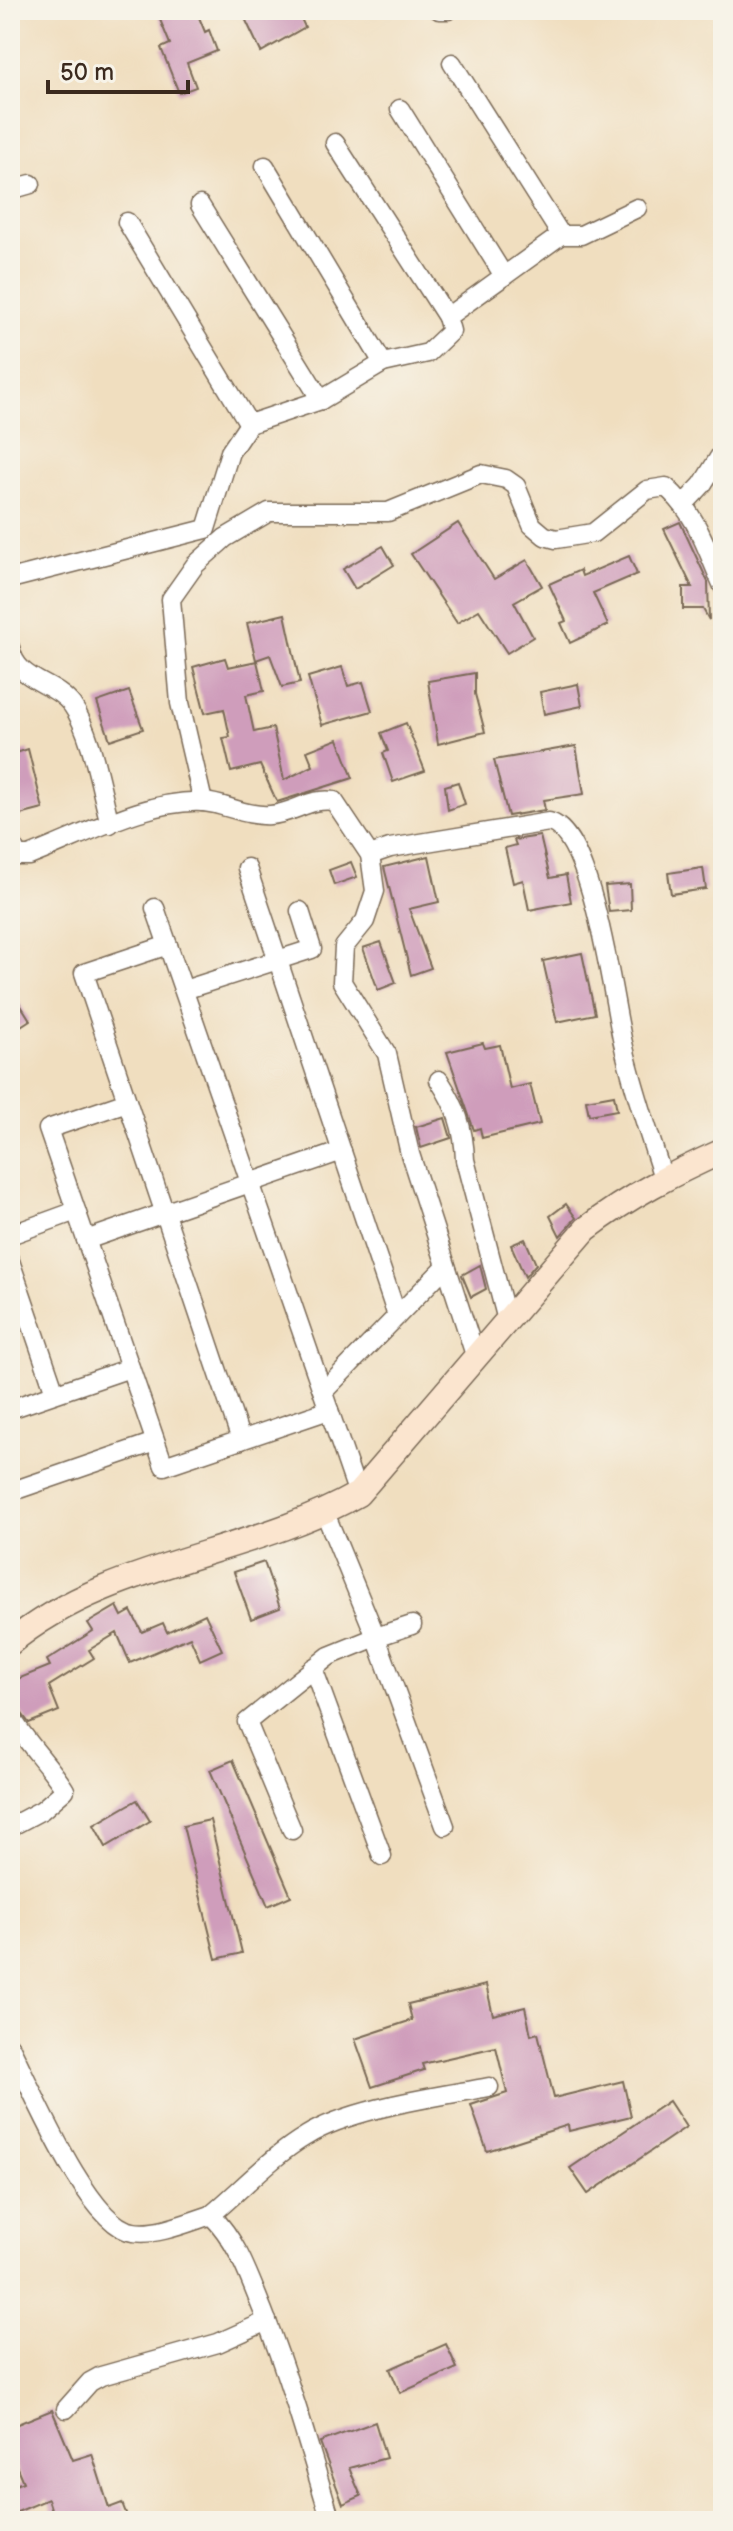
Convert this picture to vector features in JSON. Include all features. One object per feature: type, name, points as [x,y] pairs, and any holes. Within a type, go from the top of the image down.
[{"type":"street","points":[[439,10],[448,10]]},
{"type":"street","points":[[452,63],[561,235]]},
{"type":"street","points":[[400,109],[504,276]]},
{"type":"street","points":[[10,579],[206,529],[230,452],[249,424],[321,400],[383,363],[428,353],[451,331],[447,317],[335,143]]},
{"type":"street","points":[[265,166],[383,363]]},
{"type":"street","points":[[10,190],[31,184]]},
{"type":"street","points":[[200,205],[321,400]]},
{"type":"street","points":[[447,317],[561,235],[581,235],[637,208]]},
{"type":"street","points":[[127,222],[249,424]]},
{"type":"street","points":[[685,503],[702,485],[723,451]]},
{"type":"street","points":[[203,802],[180,703],[171,599],[195,565],[225,538],[269,512],[319,509],[388,512],[481,474],[506,479],[516,486],[532,525],[556,539],[593,533],[647,490],[666,487],[685,503],[704,535],[723,586]]},
{"type":"street","points":[[10,647],[12,656],[25,675],[71,704],[84,732],[110,824]]},
{"type":"street","points":[[10,838],[17,856],[29,856],[163,805],[203,802],[266,816],[286,813],[318,799],[334,801],[370,855],[375,891],[365,921],[344,947],[342,982],[387,1054],[410,1154],[476,1358]]},
{"type":"street","points":[[370,855],[390,848],[549,822],[559,826],[586,874],[623,1044],[663,1178]]},
{"type":"street","points":[[247,868],[397,1316]]},
{"type":"street","points":[[155,908],[358,1494]]},
{"type":"street","points":[[184,990],[312,949],[300,911]]},
{"type":"street","points":[[723,916],[723,922]]},
{"type":"street","points":[[168,945],[84,973],[241,1440]]},
{"type":"street","points":[[439,1080],[455,1105],[465,1133],[465,1160],[508,1324]]},
{"type":"street","points":[[127,1102],[48,1129],[164,1466],[241,1440],[326,1401],[397,1316],[446,1266]]},
{"type":"street","points":[[86,1240],[342,1151]]},
{"type":"street","points":[[12,1636],[66,1607],[147,1573],[325,1513],[358,1494],[508,1324],[586,1229],[616,1206],[663,1178],[723,1151]]},
{"type":"street","points":[[10,1235],[76,1211]]},
{"type":"street","points":[[10,1261],[55,1393]]},
{"type":"street","points":[[10,1409],[130,1368]]},
{"type":"street","points":[[10,1492],[155,1442]]},
{"type":"street","points":[[325,1513],[376,1637],[445,1826]]},
{"type":"street","points":[[292,1830],[247,1722],[337,1652],[412,1625]]},
{"type":"street","points":[[313,1668],[382,1856]]},
{"type":"street","points":[[10,1715],[22,1737],[58,1775],[65,1790],[42,1810],[10,1827]]},
{"type":"street","points":[[10,2046],[85,2192],[112,2222],[125,2230],[146,2232],[211,2215],[302,2137],[320,2128],[403,2104],[489,2087]]},
{"type":"street","points":[[211,2215],[226,2229],[241,2256],[267,2321],[288,2378],[331,2521]]},
{"type":"street","points":[[66,2409],[90,2382],[101,2376],[218,2343],[267,2321]]},
{"type":"building","points":[[156,10],[196,10],[205,32],[209,30],[217,51],[187,63],[196,87],[179,93],[161,48],[170,44]]},
{"type":"building","points":[[241,10],[297,10],[305,27],[261,52]]},
{"type":"building","points":[[680,522],[708,582],[709,620],[703,609],[683,609],[683,587],[692,587],[664,529]]},
{"type":"building","points":[[458,523],[494,579],[527,560],[542,586],[514,602],[533,637],[507,653],[479,610],[457,623],[411,554]]},
{"type":"building","points":[[383,546],[394,565],[355,589],[343,569]]},
{"type":"building","points":[[629,556],[637,574],[593,593],[608,625],[570,643],[561,623],[566,621],[549,584],[580,570],[582,576]]},
{"type":"building","points":[[285,614],[300,683],[282,687],[270,655],[256,660],[247,623]]},
{"type":"building","points":[[225,658],[228,667],[257,661],[264,691],[246,695],[254,732],[273,728],[284,780],[313,766],[307,751],[338,739],[353,778],[277,802],[260,765],[231,772],[223,738],[230,737],[224,709],[205,713],[193,667]]},
{"type":"building","points":[[342,667],[348,686],[363,682],[372,711],[322,725],[308,677]]},
{"type":"building","points":[[475,673],[475,694],[485,732],[438,744],[428,681]]},
{"type":"building","points":[[578,684],[582,706],[544,714],[540,692]]},
{"type":"building","points":[[129,691],[143,729],[110,740],[97,702]]},
{"type":"building","points":[[406,723],[425,771],[393,782],[383,753],[388,751],[381,733]]},
{"type":"building","points":[[576,746],[584,794],[543,800],[545,810],[508,816],[494,760]]},
{"type":"building","points":[[28,749],[43,809],[16,816],[10,795],[10,755]]},
{"type":"building","points":[[458,782],[465,804],[448,810],[445,786]]},
{"type":"building","points":[[540,836],[550,878],[566,875],[571,902],[529,910],[523,880],[513,883],[505,848],[516,845],[514,840]]},
{"type":"building","points":[[429,856],[439,902],[409,909],[431,968],[411,975],[384,867]]},
{"type":"building","points":[[351,862],[357,877],[334,885],[329,870]]},
{"type":"building","points":[[703,868],[706,889],[671,894],[668,873]]},
{"type":"building","points":[[630,884],[631,910],[609,912],[605,886]]},
{"type":"building","points":[[381,942],[396,983],[378,990],[363,948]]},
{"type":"building","points":[[582,953],[595,1014],[557,1022],[543,961]]},
{"type":"building","points":[[10,988],[30,1020],[10,1033]]},
{"type":"building","points":[[483,1043],[485,1048],[500,1045],[510,1089],[530,1084],[540,1124],[482,1138],[480,1128],[474,1130],[447,1052]]},
{"type":"building","points":[[614,1095],[617,1110],[589,1115],[586,1100]]},
{"type":"building","points":[[445,1118],[451,1138],[421,1148],[416,1127]]},
{"type":"building","points":[[566,1204],[576,1218],[560,1236],[550,1216]]},
{"type":"building","points":[[525,1239],[536,1264],[525,1277],[511,1245]]},
{"type":"building","points":[[480,1265],[486,1289],[471,1297],[462,1275]]},
{"type":"building","points":[[264,1562],[280,1608],[251,1619],[234,1572]]},
{"type":"building","points":[[117,1606],[122,1616],[131,1611],[142,1632],[163,1623],[167,1632],[205,1614],[222,1650],[200,1660],[190,1637],[130,1663],[117,1633],[89,1650],[94,1658],[49,1686],[59,1711],[29,1723],[15,1704],[10,1682],[50,1666],[47,1660],[93,1631],[88,1623]]},
{"type":"building","points":[[233,1760],[291,1896],[268,1906],[210,1770]]},
{"type":"building","points":[[137,1800],[150,1821],[106,1847],[94,1825]]},
{"type":"building","points":[[210,1820],[242,1953],[216,1959],[183,1826]]},
{"type":"building","points":[[486,1985],[493,2015],[525,2007],[531,2035],[538,2033],[554,2098],[623,2081],[631,2116],[569,2131],[568,2125],[487,2151],[471,2105],[507,2093],[496,2047],[422,2064],[424,2070],[372,2087],[355,2039],[412,2020],[408,2004]]},
{"type":"building","points":[[669,2101],[686,2127],[588,2194],[570,2168]]},
{"type":"building","points":[[446,2344],[457,2368],[400,2393],[390,2369]]},
{"type":"building","points":[[52,2410],[73,2460],[92,2454],[109,2508],[122,2503],[129,2521],[55,2521],[48,2499],[10,2515],[10,2487],[23,2482],[10,2451],[10,2427]]},
{"type":"building","points":[[375,2422],[386,2458],[349,2468],[361,2496],[343,2504],[320,2442]]}]
